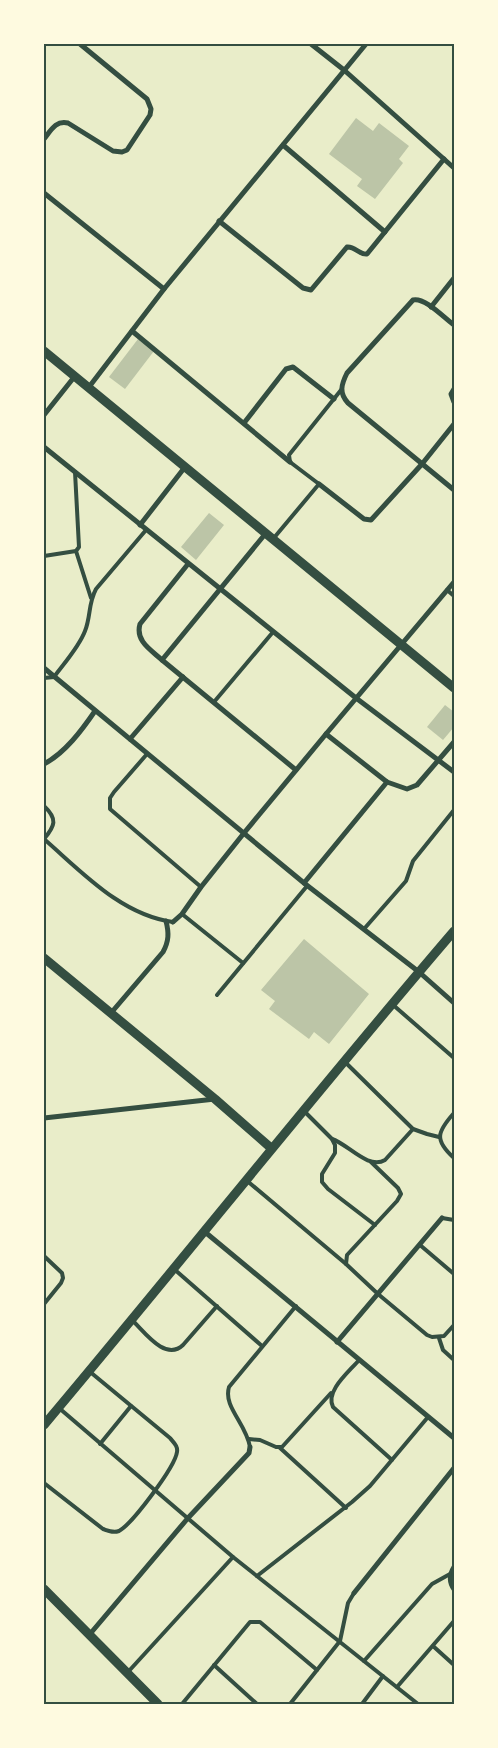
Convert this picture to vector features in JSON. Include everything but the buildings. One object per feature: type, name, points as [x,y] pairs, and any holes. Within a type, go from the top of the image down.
[{"type":"street","points":[[44,139],[58,122],[63,122],[68,123],[113,151],[122,152],[127,150],[150,115],[151,109],[147,99],[80,44]]},
{"type":"street","points":[[311,44],[344,70],[454,168]]},
{"type":"street","points":[[89,387],[164,289],[366,44]]},
{"type":"street","points":[[283,145],[385,232]]},
{"type":"street","points":[[219,222],[308,290],[311,290],[347,247],[367,254],[444,159]]},
{"type":"street","points":[[44,193],[164,289]]},
{"type":"street","points":[[431,307],[454,278]]},
{"type":"street","points":[[454,325],[420,299],[413,300],[408,303],[347,374],[342,383],[341,390],[342,396],[348,403],[454,490]]},
{"type":"street","points":[[132,330],[290,462]]},
{"type":"street","points":[[44,350],[454,688]]},
{"type":"street","points":[[244,423],[286,369],[293,367],[334,399]]},
{"type":"street","points":[[44,415],[75,376]]},
{"type":"street","points":[[454,388],[451,394],[454,402]]},
{"type":"street","points":[[319,484],[364,519],[371,520],[422,464],[454,424]]},
{"type":"street","points":[[44,447],[356,698],[454,772]]},
{"type":"street","points":[[140,525],[186,466]]},
{"type":"street","points":[[162,660],[220,589],[270,536]]},
{"type":"street","points":[[188,564],[146,615],[138,630],[138,636],[162,660],[296,770]]},
{"type":"street","points":[[173,922],[182,914],[244,833],[296,770],[454,582]]},
{"type":"street","points":[[44,668],[306,884],[419,972],[454,1003]]},
{"type":"street","points":[[130,739],[183,677]]},
{"type":"street","points":[[44,764],[69,743],[95,711]]},
{"type":"street","points":[[326,734],[387,782],[407,789],[413,788],[454,742]]},
{"type":"street","points":[[306,884],[387,782]]},
{"type":"street","points":[[111,1013],[163,952],[168,943],[169,935],[166,921]]},
{"type":"street","points":[[44,1425],[205,1232],[271,1148],[454,930]]},
{"type":"street","points":[[44,958],[216,1099],[271,1148]]},
{"type":"street","points":[[44,1118],[216,1099]]},
{"type":"street","points":[[337,1342],[442,1218]]},
{"type":"street","points":[[205,1232],[454,1438]]},
{"type":"street","points":[[90,1634],[188,1518],[249,1453],[250,1447]]},
{"type":"street","points":[[354,1592],[454,1468]]},
{"type":"street","points":[[44,1589],[158,1704]]},
{"type":"lane","points":[[270,536],[319,484],[290,462],[289,455],[341,390]]},
{"type":"lane","points":[[74,472],[79,544],[76,551],[91,598]]},
{"type":"lane","points":[[44,678],[54,677],[84,632],[88,622],[91,598],[96,589],[146,530]]},
{"type":"lane","points":[[44,556],[76,551]]},
{"type":"lane","points":[[447,590],[454,596]]},
{"type":"lane","points":[[214,702],[274,632]]},
{"type":"lane","points":[[147,754],[114,792],[110,798],[110,809],[201,888]]},
{"type":"lane","points":[[44,806],[52,814],[54,820],[53,826],[44,839],[120,903],[135,911],[173,922]]},
{"type":"lane","points":[[364,929],[406,881],[413,861],[454,810]]},
{"type":"lane","points":[[217,995],[306,884]]},
{"type":"lane","points":[[182,914],[243,963]]},
{"type":"lane","points":[[392,1004],[454,1058]]},
{"type":"lane","points":[[344,1061],[413,1129],[440,1137]]},
{"type":"lane","points":[[303,1110],[332,1139],[370,1162],[401,1190],[400,1198],[347,1255],[346,1264]]},
{"type":"lane","points":[[454,1112],[441,1130],[440,1137],[440,1142],[454,1158]]},
{"type":"lane","points":[[370,1162],[381,1163],[385,1160],[413,1129]]},
{"type":"lane","points":[[332,1139],[335,1149],[322,1174],[322,1182],[375,1225]]},
{"type":"lane","points":[[246,1180],[427,1335],[439,1338],[444,1336],[454,1325]]},
{"type":"lane","points":[[442,1218],[454,1220]]},
{"type":"lane","points":[[420,1245],[454,1274]]},
{"type":"lane","points":[[44,1256],[63,1278],[44,1304]]},
{"type":"lane","points":[[174,1269],[262,1346]]},
{"type":"lane","points":[[132,1319],[161,1347],[172,1351],[178,1350],[183,1345],[217,1306]]},
{"type":"lane","points":[[250,1447],[249,1439],[243,1426],[229,1404],[227,1394],[229,1387],[296,1306]]},
{"type":"lane","points":[[439,1338],[443,1350],[454,1360]]},
{"type":"lane","points":[[279,1448],[286,1443],[359,1360]]},
{"type":"lane","points":[[44,1483],[104,1529],[112,1532],[118,1531],[124,1527],[155,1491],[175,1460],[177,1446],[88,1370]]},
{"type":"lane","points":[[335,1388],[330,1402],[333,1407],[392,1460]]},
{"type":"lane","points":[[100,1444],[131,1406]]},
{"type":"lane","points":[[58,1408],[233,1557],[418,1704]]},
{"type":"lane","points":[[257,1576],[346,1508],[370,1486],[428,1416]]},
{"type":"lane","points":[[249,1439],[260,1440],[279,1448],[346,1508]]},
{"type":"lane","points":[[128,1672],[233,1557]]},
{"type":"lane","points":[[454,1566],[450,1574],[454,1590]]},
{"type":"lane","points":[[364,1660],[432,1584],[450,1574]]},
{"type":"lane","points":[[290,1704],[340,1641],[345,1612],[354,1592]]},
{"type":"lane","points":[[397,1687],[454,1621]]},
{"type":"lane","points":[[182,1704],[242,1629],[250,1622],[260,1622],[317,1670]]},
{"type":"lane","points":[[433,1646],[454,1665]]},
{"type":"lane","points":[[214,1665],[257,1704]]},
{"type":"lane","points":[[363,1704],[383,1676]]}]
